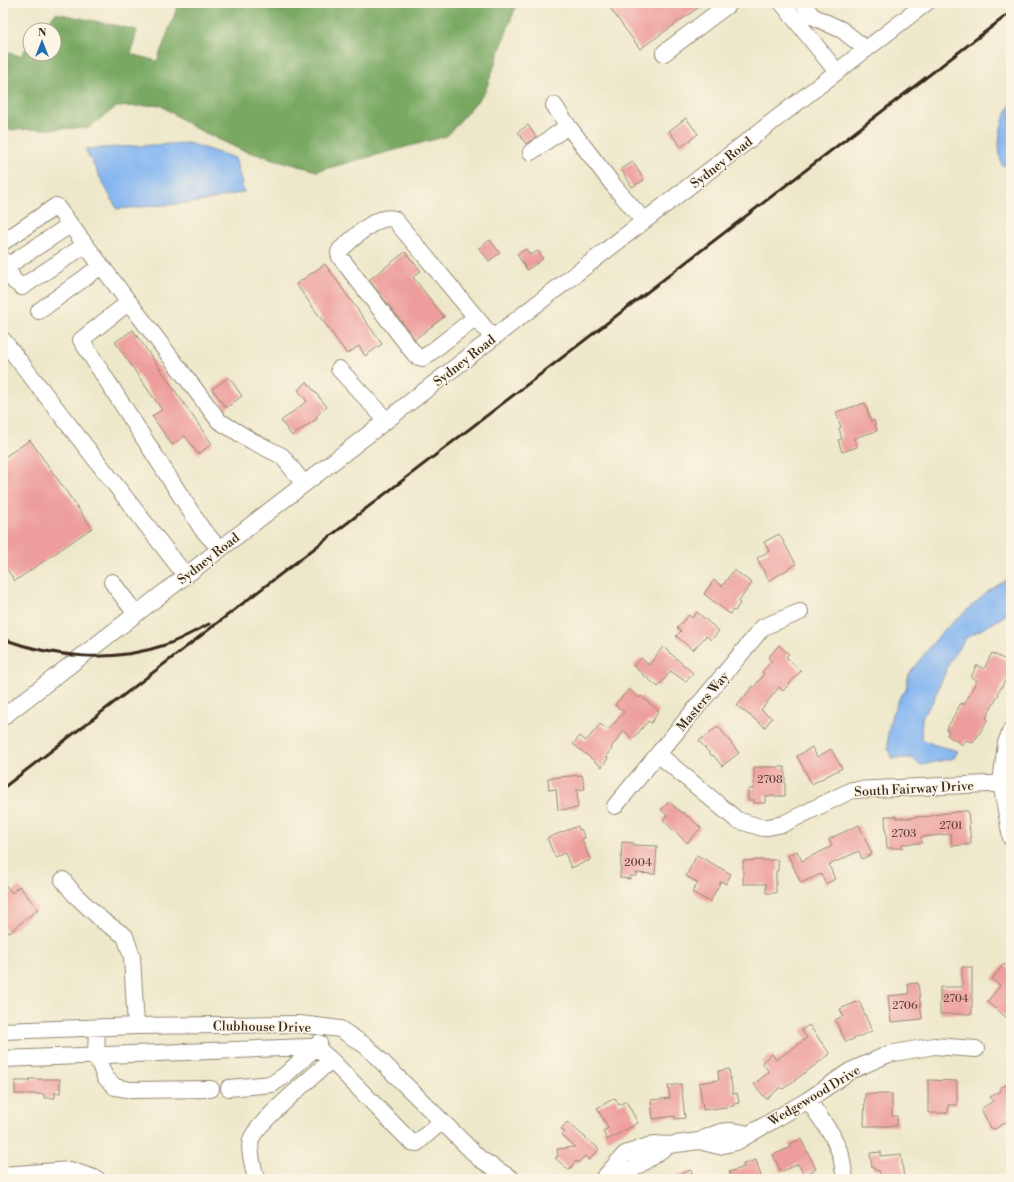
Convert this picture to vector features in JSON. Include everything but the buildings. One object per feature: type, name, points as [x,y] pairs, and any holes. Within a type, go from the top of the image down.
[{"type":"street","points":[[664,54],[730,3]]},
{"type":"street","points":[[782,3],[837,72]]},
{"type":"street","points":[[803,3],[812,16],[842,30],[866,49]]},
{"type":"street","name":"Sydney Road","points":[[3,717],[923,4]]},
{"type":"street","points":[[554,105],[568,126],[614,186],[644,221]]},
{"type":"street","points":[[531,152],[568,126]]},
{"type":"street","points":[[3,242],[56,206],[219,421],[252,441],[282,456],[304,484]]},
{"type":"street","points":[[476,317],[423,358],[416,356],[338,253],[368,227],[379,220],[386,218],[394,219],[476,317],[493,338]]},
{"type":"street","points":[[70,225],[5,263],[14,281],[22,287],[85,245]]},
{"type":"street","points":[[39,311],[101,266]]},
{"type":"street","points":[[129,302],[81,340],[202,529],[220,549]]},
{"type":"street","points":[[3,340],[186,576]]},
{"type":"street","points":[[338,369],[386,420]]},
{"type":"street","points":[[112,582],[136,614]]},
{"type":"street","name":"Masters Way","points":[[615,806],[763,627],[800,612]]},
{"type":"street","points":[[1011,730],[1006,743],[1006,783],[1011,838]]},
{"type":"street","name":"South Fairway Drive","points":[[658,754],[737,820],[763,828],[783,824],[852,790],[1006,783]]},
{"type":"street","points":[[63,880],[75,895],[103,921],[125,936],[132,957],[136,1026]]},
{"type":"street","name":"Clubhouse Drive","points":[[3,1031],[136,1026],[300,1024],[340,1029],[366,1046],[480,1158],[512,1179]]},
{"type":"street","points":[[229,1088],[272,1084],[284,1076],[316,1047],[326,1027]]},
{"type":"street","points":[[96,1028],[96,1055],[105,1077],[115,1087],[131,1090],[211,1089]]},
{"type":"street","points":[[3,1059],[309,1046],[316,1047],[331,1060],[411,1142],[417,1143],[442,1121]]},
{"type":"street","name":"Wedgewood Drive","points":[[603,1179],[625,1154],[654,1144],[669,1145],[699,1141],[720,1130],[747,1134],[808,1100],[850,1071],[889,1054],[934,1046],[976,1049]]},
{"type":"street","points":[[256,1179],[251,1159],[251,1139],[263,1122],[331,1060]]},
{"type":"street","points":[[808,1100],[832,1135],[841,1155],[845,1179]]},
{"type":"street","name":"Wedgewood Drive","points":[[623,1179],[633,1169],[669,1145]]},
{"type":"street","points":[[3,1175],[70,1170],[97,1179]]},
{"type":"green space","points":[[179,3],[517,3],[485,92],[447,136],[317,171],[241,150],[193,127],[160,105],[116,107],[88,128],[3,130],[3,51],[20,56],[22,54],[22,62],[62,62],[62,22],[48,22],[56,13],[137,30],[131,54],[157,61]]},
{"type":"water","points":[[1011,104],[1011,168],[1002,165],[999,142],[1004,118]]},
{"type":"water","points":[[188,143],[235,158],[244,192],[199,202],[117,209],[85,149]]},
{"type":"water","points":[[1011,577],[1011,611],[966,638],[951,659],[932,703],[922,717],[921,739],[935,745],[958,751],[954,758],[921,765],[912,758],[892,758],[888,749],[888,732],[892,714],[900,697],[906,690],[908,675],[942,632],[990,590]]},
{"type":"railway","points":[[3,788],[1011,12]]},
{"type":"railway","points":[[3,639],[63,654],[104,656],[145,651],[165,645],[209,624]]}]
